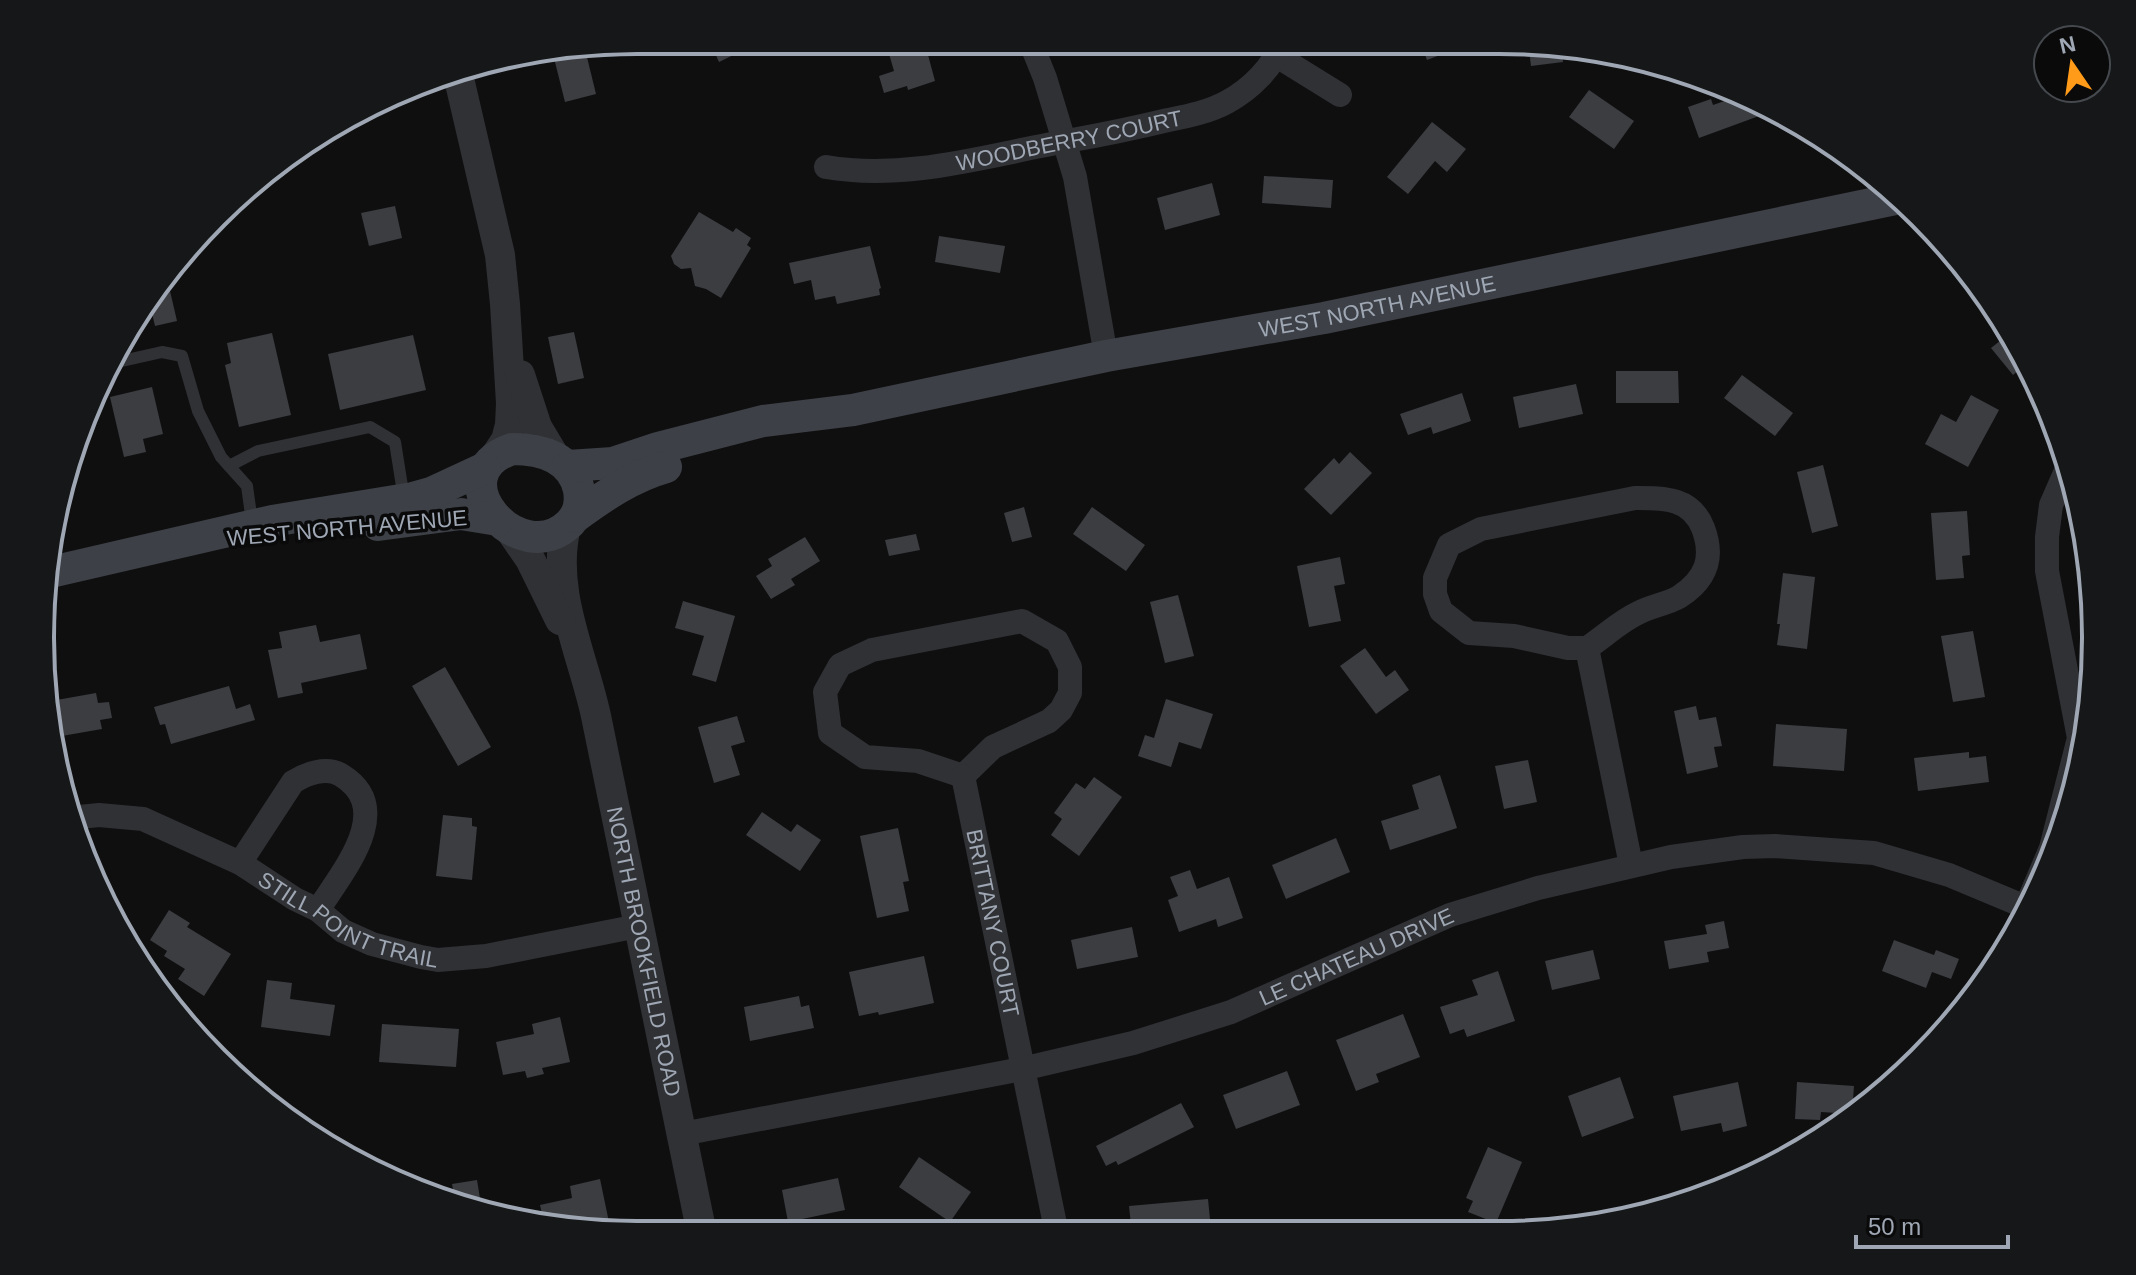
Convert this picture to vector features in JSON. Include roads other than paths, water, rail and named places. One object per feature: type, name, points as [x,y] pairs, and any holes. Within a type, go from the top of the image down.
[{"type":"main road","name":"WEST NORTH AVENUE","points":[[571,522],[613,490],[644,474],[853,410],[1106,356],[1324,318],[1885,201]]},
{"type":"main road","name":"WEST NORTH AVENUE","points":[[562,462],[613,463],[763,421],[853,410]]},
{"type":"main road","points":[[512,449],[523,449],[536,450],[562,462],[578,485],[580,500],[571,522],[550,535],[535,537],[504,525],[490,512],[481,487],[490,461],[512,449]]},
{"type":"main road","name":"WEST NORTH AVENUE","points":[[58,570],[253,525],[404,500],[431,493],[490,461]]},
{"type":"main road","name":"WEST NORTH AVENUE","points":[[195,540],[342,530],[461,514],[504,525]]},
{"type":"street","points":[[1035,54],[1075,177],[1106,356]]},
{"type":"street","name":"WOODBERRY COURT","points":[[826,167],[854,172],[895,171],[989,157],[1194,114],[1225,104],[1250,87],[1276,54]]},
{"type":"street","points":[[1287,54],[1340,95]]},
{"type":"street","points":[[460,82],[500,255],[508,332],[510,425],[506,440],[490,461]]},
{"type":"street","points":[[508,332],[529,407],[544,442],[562,462]]},
{"type":"street","points":[[2061,482],[2051,505],[2047,571],[2077,710]]},
{"type":"street","points":[[1635,498],[1668,498],[1690,507],[1699,517],[1709,544],[1708,562],[1702,575],[1679,597],[1617,624],[1587,648],[1568,648],[1514,636],[1469,633],[1441,611],[1435,594],[1435,578],[1449,545],[1481,529],[1635,498]]},
{"type":"street","name":"NORTH BROOKFIELD ROAD","points":[[571,522],[562,545],[566,600],[584,668],[699,1221]]},
{"type":"street","name":"NORTH BROOKFIELD ROAD","points":[[504,525],[530,559],[584,668]]},
{"type":"street","points":[[1022,621],[1057,641],[1070,667],[1070,693],[1061,710],[1049,721],[993,747],[963,776],[918,761],[865,757],[830,733],[825,692],[840,665],[872,650],[1022,621]]},
{"type":"street","points":[[1587,648],[1631,865]]},
{"type":"street","points":[[240,863],[293,782],[304,775],[336,772],[362,794],[367,812],[360,843],[318,910]]},
{"type":"street","name":"BRITTANY COURT","points":[[963,776],[1054,1221]]},
{"type":"street","name":"STILL POINT TRAIL","points":[[82,817],[143,819],[240,863],[295,899],[318,910],[343,931],[372,944],[438,960],[486,956],[638,926]]},
{"type":"street","name":"LE CHATEAU DRIVE","points":[[682,1134],[1022,1069],[1133,1043],[1231,1012],[1450,915],[1538,888],[1631,865],[1743,847],[1821,847],[1874,853],[1949,875],[2018,904]]},
{"type":"lane","points":[[124,361],[162,352],[182,356],[198,411],[221,457],[247,486],[253,525]]},
{"type":"lane","points":[[229,466],[258,451],[370,427],[395,442],[404,500]]}]
